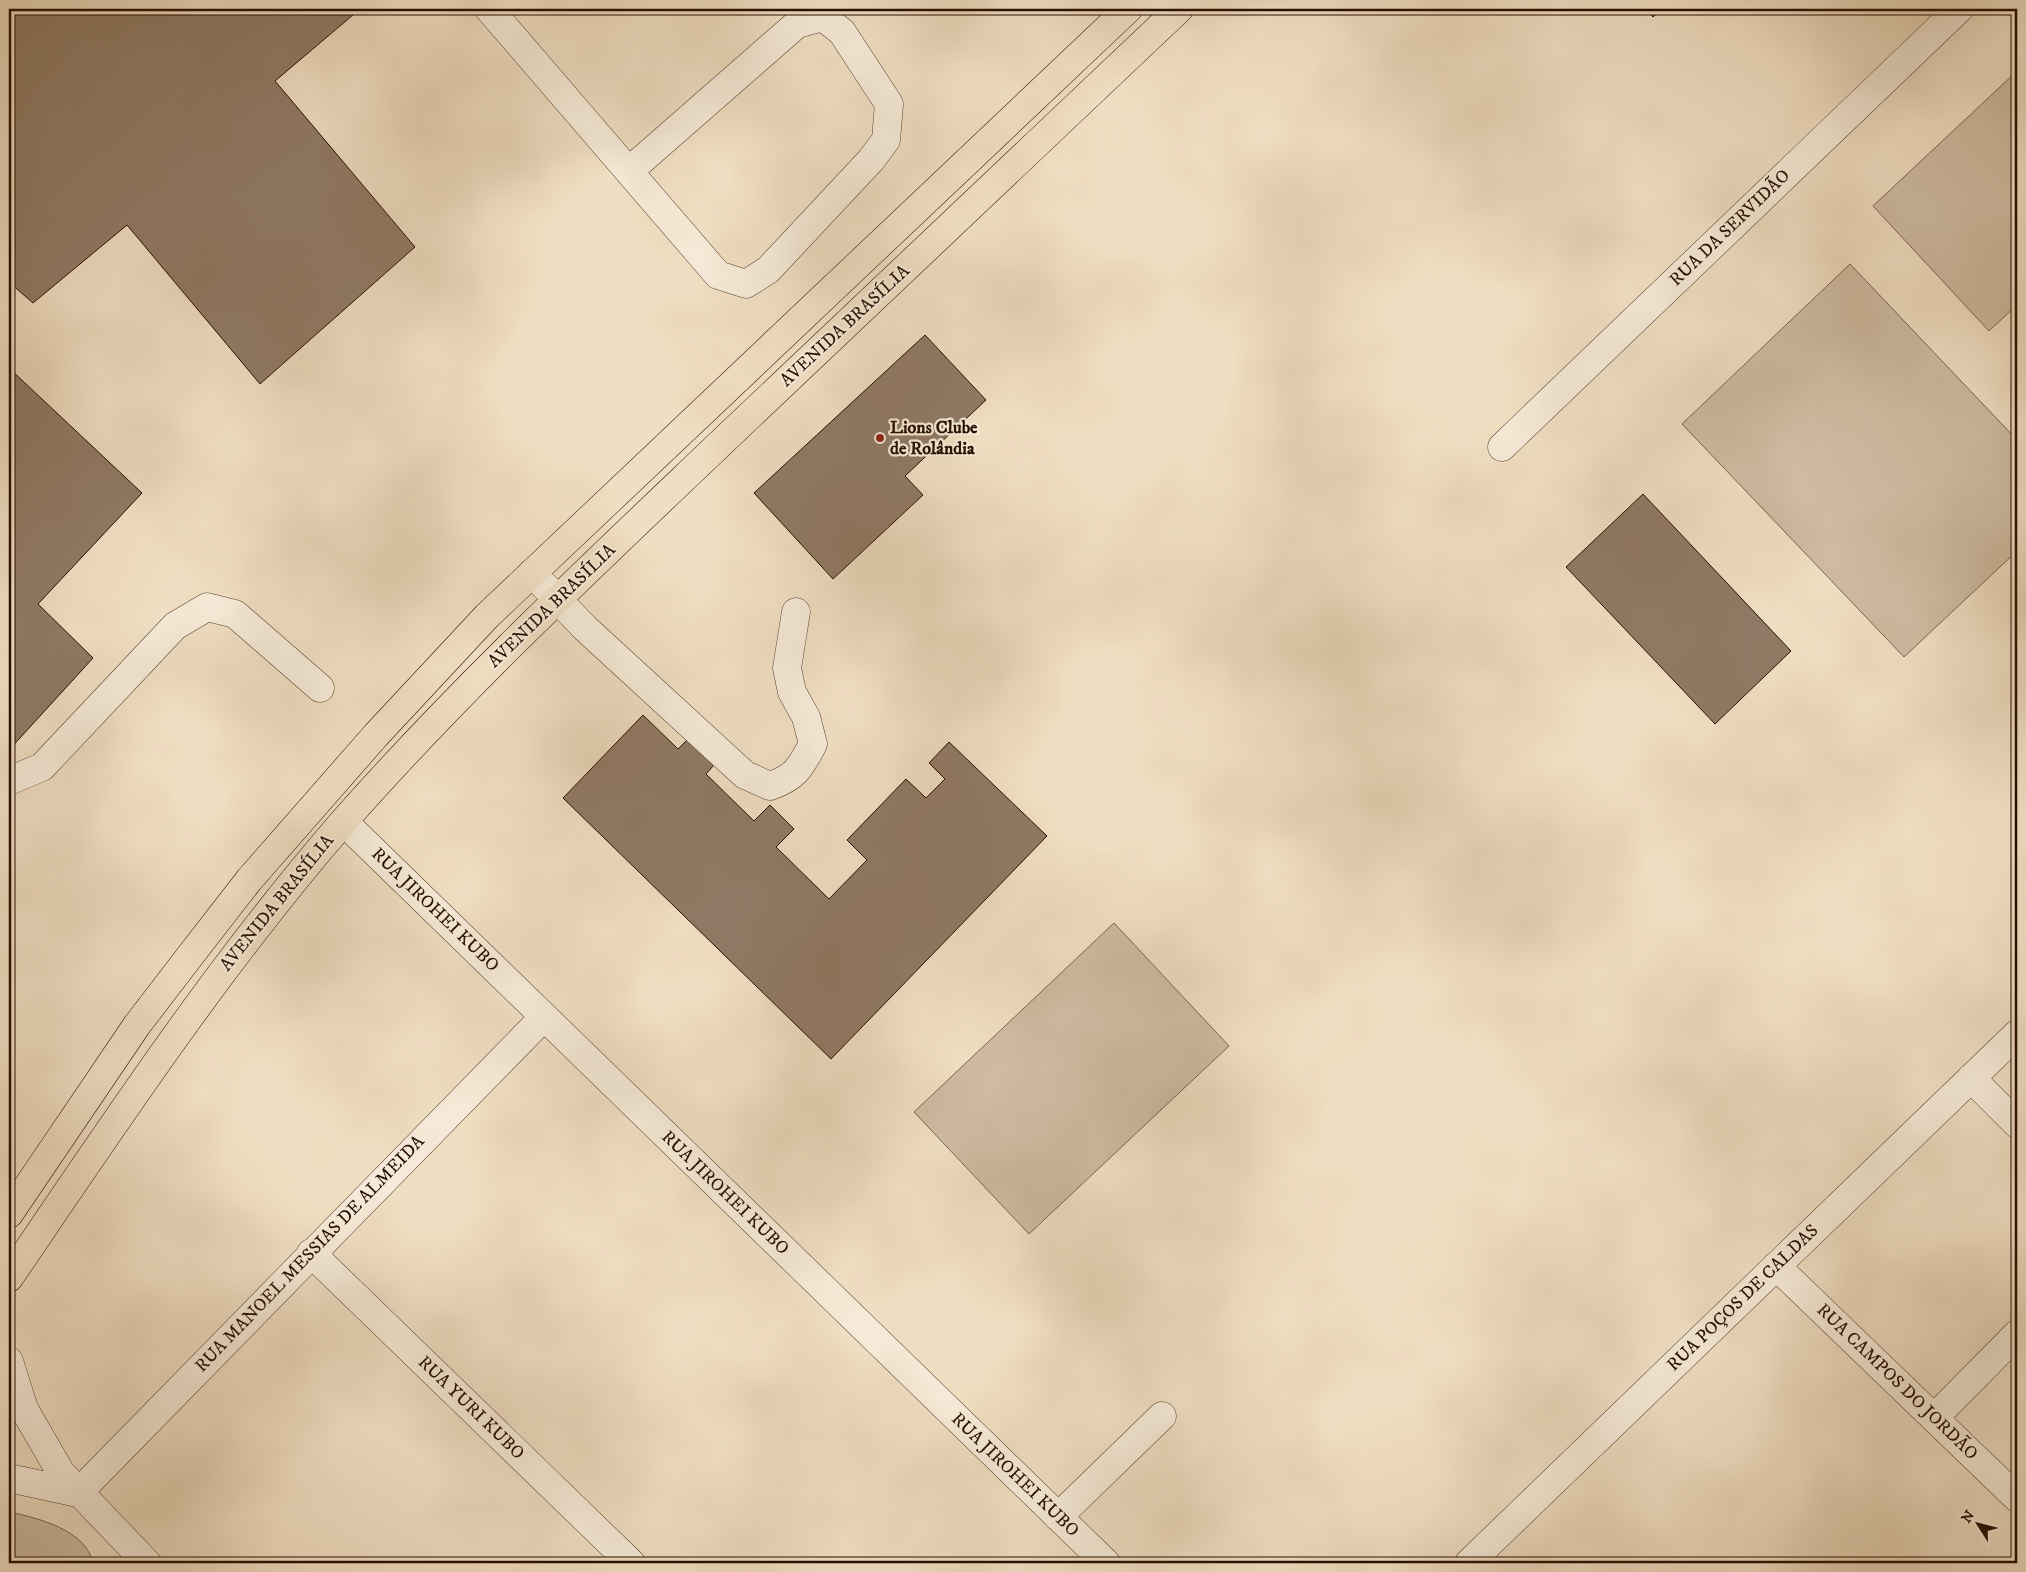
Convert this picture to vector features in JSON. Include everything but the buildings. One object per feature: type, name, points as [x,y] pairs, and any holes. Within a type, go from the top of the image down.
[{"type":"main road","name":"AVENIDA BRASÍLIA","points":[[9,1214],[137,1025],[249,880],[376,735],[487,616],[1128,9]]},
{"type":"main road","name":"AVENIDA BRASÍLIA","points":[[9,1278],[167,1046],[278,899],[427,730],[513,643],[684,478],[1180,9]]},
{"type":"main road","points":[[659,452],[684,478]]},
{"type":"main road","points":[[487,616],[513,643]]},
{"type":"main road","points":[[137,1025],[167,1046]]},
{"type":"street","points":[[489,9],[718,275],[746,284],[768,270],[871,160],[886,140],[889,104],[842,32],[824,17],[797,24],[629,171]]},
{"type":"street","name":"RUA DA SERVIDÃO","points":[[1502,447],[1958,9]]},
{"type":"street","points":[[532,573],[585,628],[745,775],[770,786],[789,780],[803,763],[812,744],[806,717],[792,692],[788,668],[796,612]]},
{"type":"street","points":[[9,781],[42,767],[174,626],[206,607],[235,614],[320,688]]},
{"type":"street","name":"RUA JIROHEI KUBO","points":[[344,822],[1106,1563]]},
{"type":"street","name":"RUA MANOEL MESSIAS DE ALMEIDA","points":[[78,1493],[544,1017]]},
{"type":"street","name":"RUA POÇOS DE CALDAS","points":[[1469,1563],[2017,1034]]},
{"type":"street","points":[[1971,1078],[2017,1124]]},
{"type":"street","name":"RUA YURI KUBO","points":[[311,1253],[631,1563]]},
{"type":"street","name":"RUA CAMPOS DO JORDÃO","points":[[1776,1266],[2017,1498]]},
{"type":"street","points":[[1934,1418],[2017,1334]]},
{"type":"street","points":[[9,1361],[24,1409],[48,1452],[78,1493],[147,1563]]},
{"type":"street","points":[[1058,1517],[1162,1416]]},
{"type":"street","points":[[9,1478],[78,1493]]},
{"type":"shaded area","points":[[2017,71],[2017,305],[1989,331],[1873,206]]},
{"type":"shaded area","points":[[1850,264],[2017,440],[2017,551],[1904,657],[1682,424]]},
{"type":"shaded area","points":[[1114,923],[1229,1046],[1029,1234],[914,1112]]},
{"type":"shaded area","points":[[9,1512],[46,1522],[71,1534],[89,1552],[93,1563],[9,1563]]},
{"type":"place","name":"Lions Clube de Rolândia","points":[[880,438]]}]
